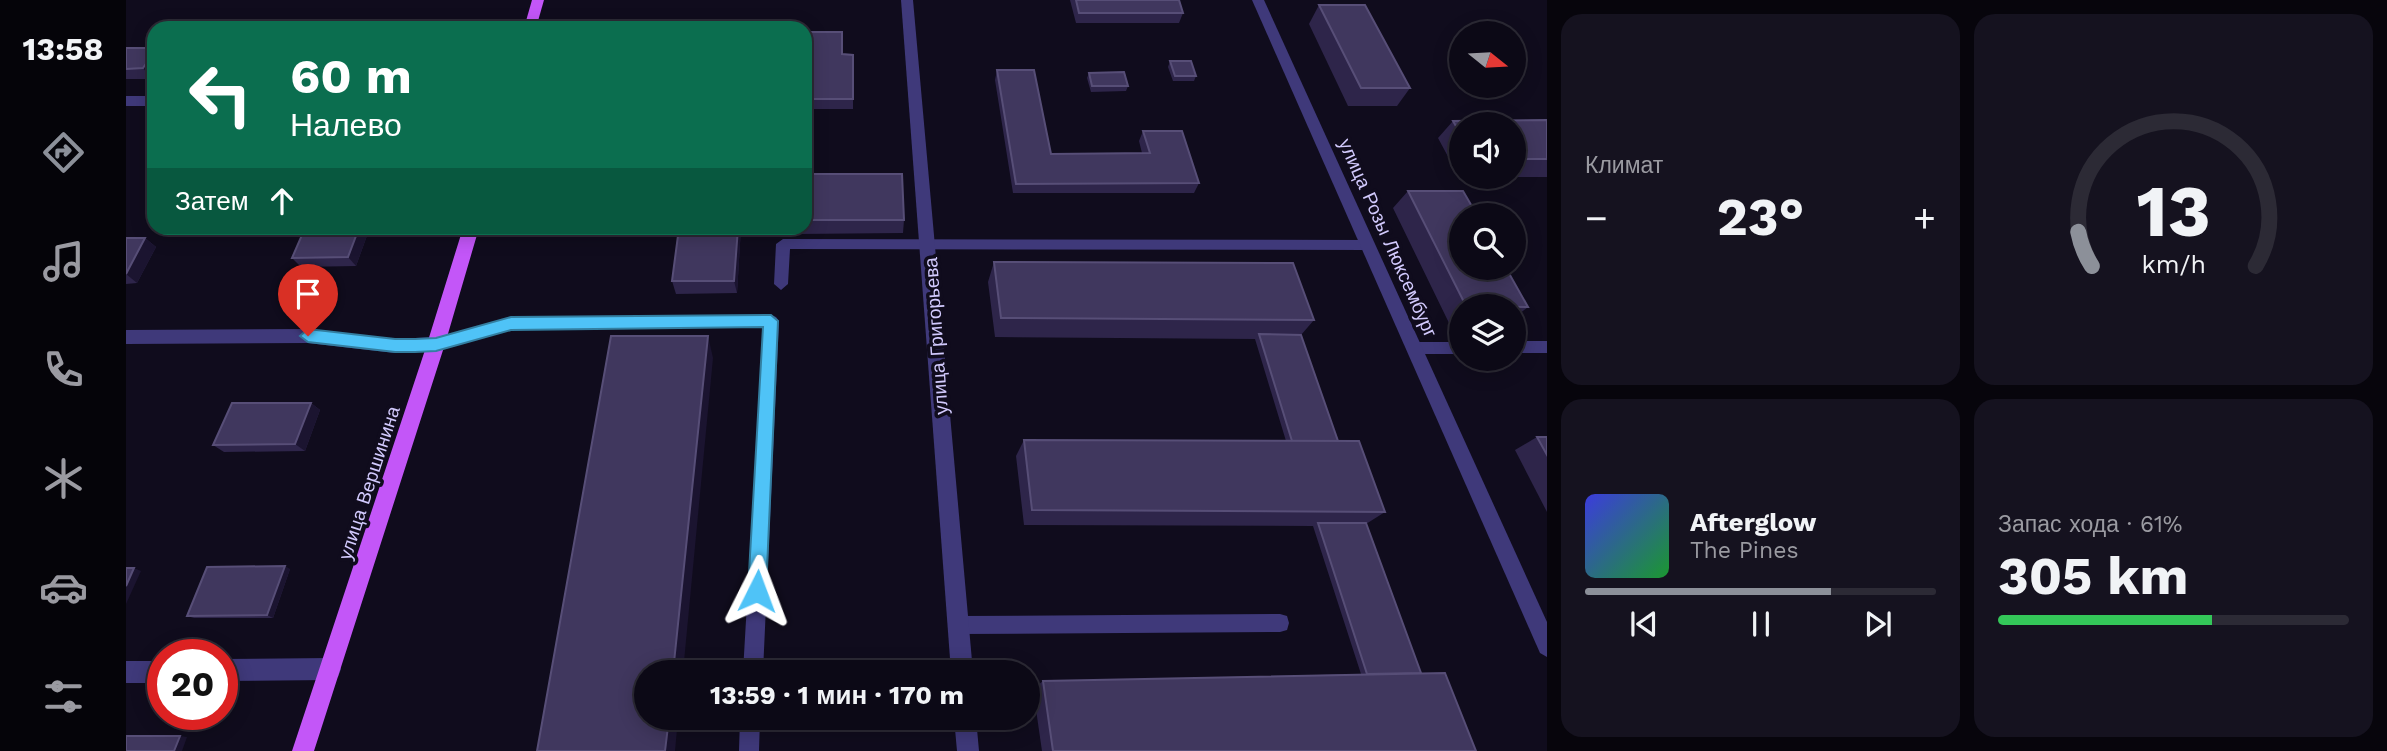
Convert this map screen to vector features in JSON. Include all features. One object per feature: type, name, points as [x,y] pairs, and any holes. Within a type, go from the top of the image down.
[{"type":"main road","points":[[532,21],[538,0]]},
{"type":"main road","name":"улица Вершинина","points":[[303,751],[469,235]]},
{"type":"street","name":"улица Григорьева","points":[[907,0],[961,660]]},
{"type":"street","name":"улица Розы Люксембург","points":[[1258,0],[1547,646]]},
{"type":"street","points":[[126,101],[147,101]]},
{"type":"street","points":[[126,337],[308,336],[395,346],[436,344]]},
{"type":"street","points":[[238,670],[330,668]]},
{"type":"street","points":[[126,672],[147,671]]},
{"type":"street","points":[[966,730],[968,751]]},
{"type":"lane","points":[[781,284],[783,244],[1368,245]]},
{"type":"lane","points":[[436,344],[511,323],[771,321],[754,660]]},
{"type":"lane","points":[[1526,347],[1547,347]]},
{"type":"lane","points":[[1414,348],[1449,348]]},
{"type":"lane","points":[[958,625],[1280,623]]},
{"type":"lane","points":[[749,751],[750,730]]},
{"type":"building","points":[[1076,0],[1179,0],[1183,13],[1079,13]]},
{"type":"building","points":[[1319,5],[1365,5],[1410,88],[1361,88]]},
{"type":"building","points":[[812,32],[842,32],[842,54],[853,55],[853,99],[812,99]]},
{"type":"building","points":[[126,48],[147,48],[147,62],[143,68],[126,69]]},
{"type":"building","points":[[1170,61],[1191,61],[1196,76],[1175,76]]},
{"type":"building","points":[[997,70],[1034,70],[1051,154],[1150,153],[1143,131],[1182,131],[1199,183],[1016,184]]},
{"type":"building","points":[[1124,72],[1128,86],[1092,86],[1089,73]]},
{"type":"building","points":[[1526,120],[1547,120],[1547,159],[1526,159]]},
{"type":"building","points":[[812,174],[902,174],[904,220],[812,220]]},
{"type":"building","points":[[1408,191],[1463,191],[1470,203],[1449,203],[1449,272]]},
{"type":"building","points":[[302,235],[356,235],[348,257],[292,258]]},
{"type":"building","points":[[678,235],[737,235],[734,281],[672,281]]},
{"type":"building","points":[[126,238],[145,238],[126,274]]},
{"type":"building","points":[[994,262],[1293,263],[1314,320],[1001,318]]},
{"type":"building","points":[[1453,280],[1513,280],[1521,294],[1460,294]]},
{"type":"building","points":[[1259,334],[1301,335],[1338,441],[1292,441]]},
{"type":"building","points":[[611,336],[708,336],[674,660],[634,660],[634,730],[668,730],[665,751],[537,751]]},
{"type":"building","points":[[232,403],[311,403],[295,444],[213,445]]},
{"type":"building","points":[[1537,437],[1547,437],[1547,455]]},
{"type":"building","points":[[1024,440],[1359,441],[1385,512],[1032,510]]},
{"type":"building","points":[[1318,523],[1366,523],[1421,673],[1367,674]]},
{"type":"building","points":[[285,566],[267,615],[187,616],[207,567]]},
{"type":"building","points":[[126,568],[134,568],[126,586]]},
{"type":"building","points":[[1445,673],[1476,751],[1053,751],[1043,681]]},
{"type":"building","points":[[126,736],[180,736],[174,751],[126,751]]},
{"type":"route","points":[[308,336],[395,346],[436,344],[511,323],[771,321],[757,591]]}]
